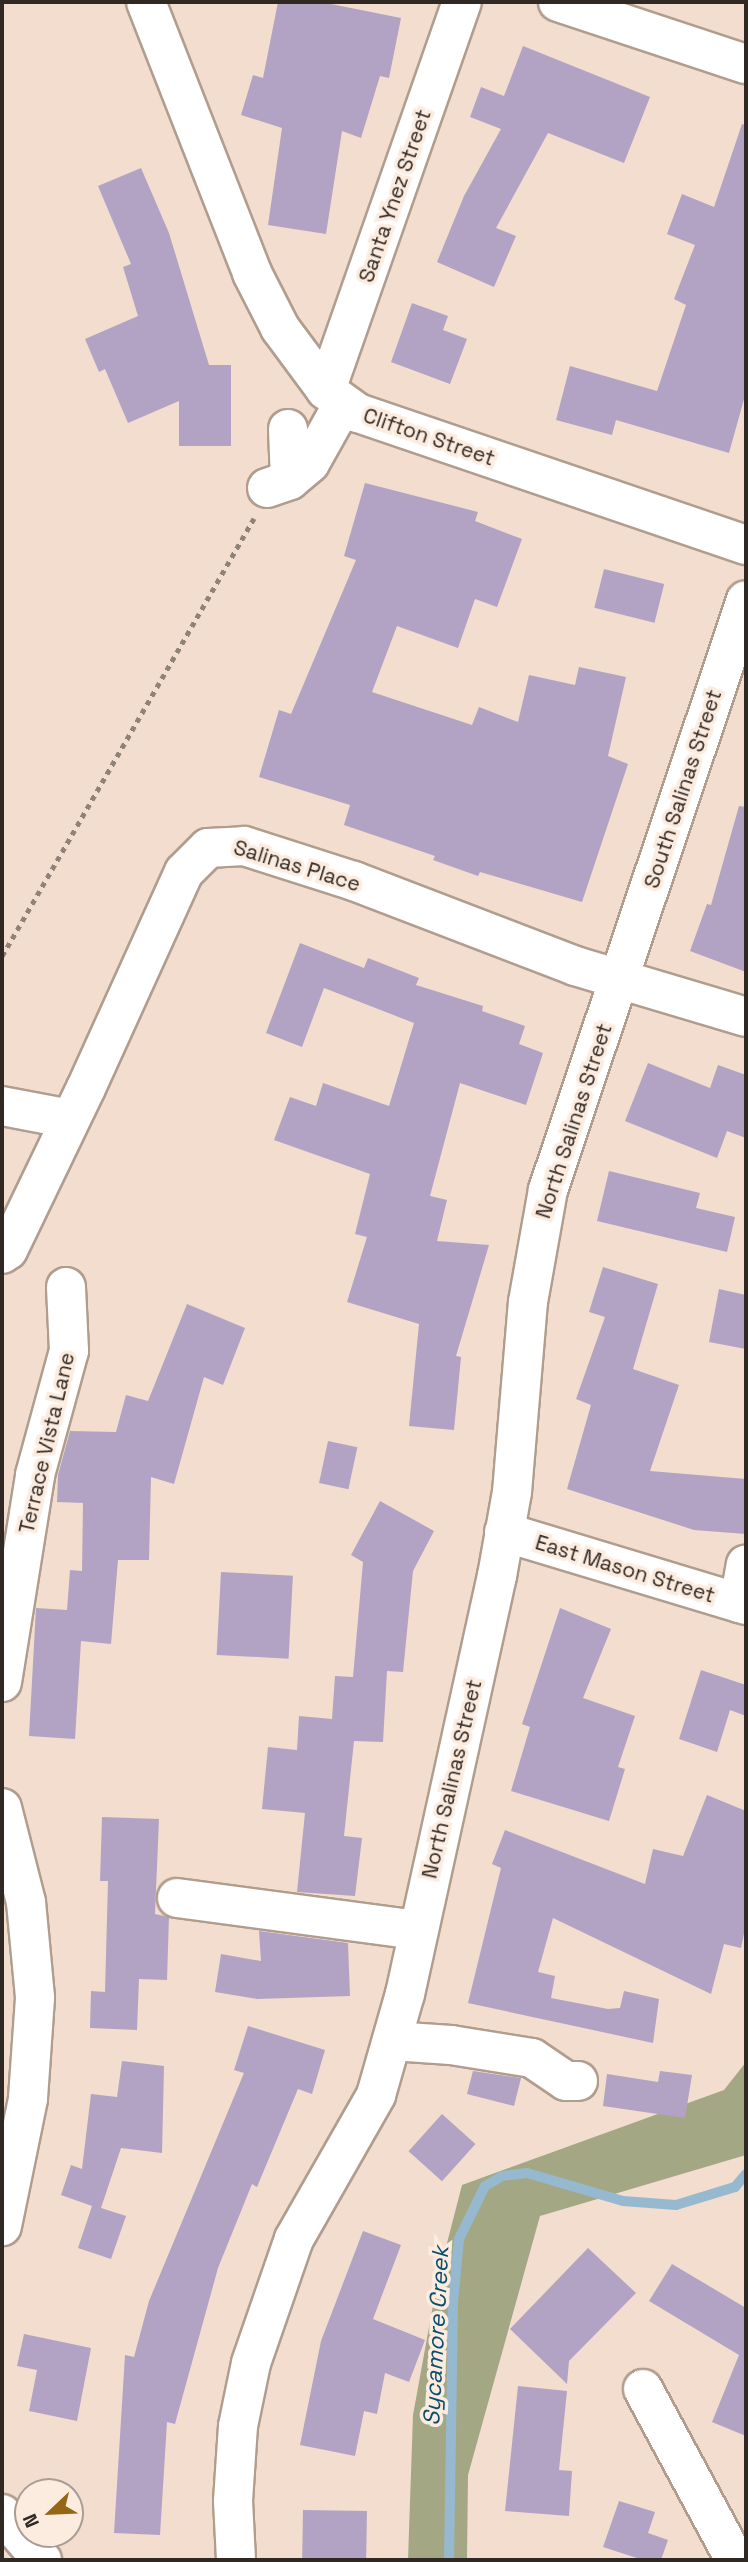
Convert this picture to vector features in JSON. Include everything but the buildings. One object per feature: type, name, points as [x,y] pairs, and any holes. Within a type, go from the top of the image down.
[{"type":"street","points":[[146,2],[252,273],[280,328],[335,397]]},
{"type":"street","name":"Santa Ynez Street","points":[[279,484],[310,463],[335,397],[462,2]]},
{"type":"street","points":[[558,2],[746,64]]},
{"type":"street","name":"Clifton Street","points":[[335,397],[746,545]]},
{"type":"street","points":[[279,484],[288,429]]},
{"type":"street","name":"South Salinas Street","points":[[620,979],[746,600]]},
{"type":"street","name":"Salinas Place","points":[[2,1254],[38,1187],[184,872],[208,848],[244,846],[354,881],[620,979],[746,1017]]},
{"type":"street","name":"North Salinas Street","points":[[236,2560],[233,2501],[238,2426],[250,2363],[294,2239],[376,2095],[392,2041],[512,1492],[528,1302],[539,1227],[620,979]]},
{"type":"street","points":[[2,1106],[70,1119]]},
{"type":"street","name":"Terrace Vista Lane","points":[[2,1682],[35,1475],[69,1352],[66,1287]]},
{"type":"street","name":"East Mason Street","points":[[503,1532],[742,1604]]},
{"type":"street","points":[[742,1604],[746,1565]]},
{"type":"street","points":[[2,1808],[26,1902],[35,1998],[28,2099],[2,2225]]},
{"type":"street","points":[[177,1898],[418,1930]]},
{"type":"street","points":[[392,2041],[451,2045],[533,2058],[566,2081],[578,2081]]},
{"type":"street","points":[[643,2389],[736,2560]]},
{"type":"street","points":[[2,2514],[42,2560]]},
{"type":"path","points":[[2,956],[279,484]]},
{"type":"green space","points":[[746,2062],[746,2155],[540,2216],[468,2475],[467,2560],[408,2560],[413,2415],[438,2278],[462,2185],[724,2090]]},
{"type":"waterway","name":"Sycamore Creek","points":[[449,2560],[453,2302],[459,2239],[485,2186],[502,2176],[527,2173],[623,2201],[676,2205],[735,2187],[746,2174]]}]
